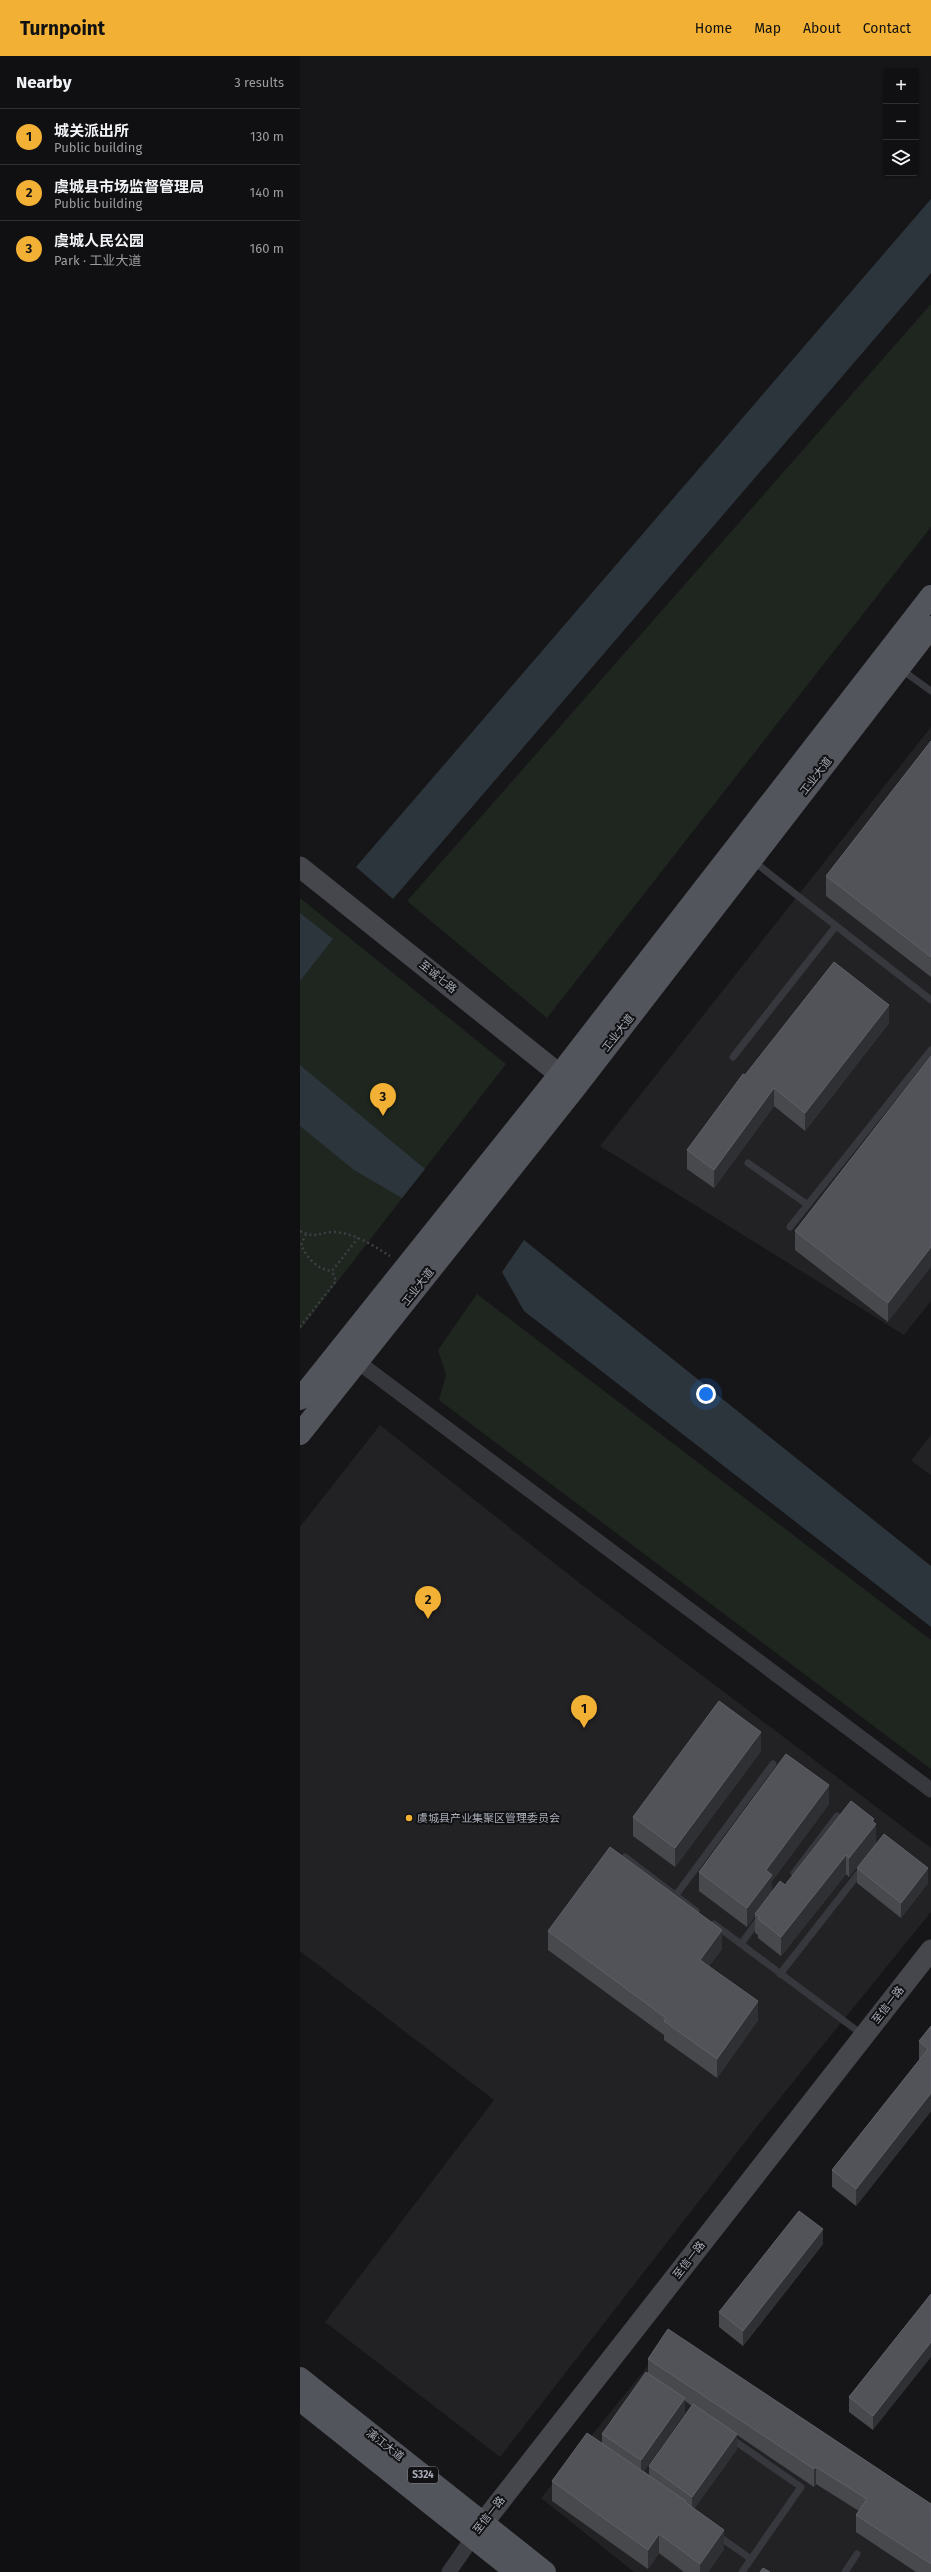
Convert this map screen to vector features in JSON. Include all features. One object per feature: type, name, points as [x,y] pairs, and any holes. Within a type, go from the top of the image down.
[{"type":"main road","points":[[892,662],[931,596]]},
{"type":"main road","name":"工业大道","points":[[300,1434],[358,1362],[568,1081],[892,662],[931,627]]},
{"type":"main road","points":[[300,1399],[407,1266],[568,1081]]},
{"type":"main road","name":"漓江大道","points":[[300,2378],[478,2530],[545,2572]]},
{"type":"main road","name":"S324","points":[[300,2400],[478,2530],[516,2572]]},
{"type":"street","name":"至诚七路","points":[[300,867],[568,1081]]},
{"type":"street","points":[[358,1362],[931,1790]]},
{"type":"street","name":"至信一路","points":[[449,2572],[478,2530],[931,1950]]},
{"type":"lane","points":[[892,662],[931,691]]},
{"type":"lane","points":[[743,854],[931,1000]]},
{"type":"lane","points":[[733,1057],[836,926]]},
{"type":"lane","points":[[790,1227],[931,1050]]},
{"type":"lane","points":[[748,1163],[808,1205]]},
{"type":"lane","points":[[676,1896],[773,1764]]},
{"type":"lane","points":[[791,1877],[837,1816]]},
{"type":"lane","points":[[624,1857],[864,2036]]},
{"type":"lane","points":[[780,1974],[866,1864]]},
{"type":"lane","points":[[741,1944],[764,1914]]},
{"type":"lane","points":[[724,2434],[801,2487],[742,2572]]},
{"type":"lane","points":[[712,2532],[751,2559]]},
{"type":"lane","points":[[845,2572],[857,2554]]},
{"type":"path","points":[[300,1231],[311,1237],[335,1232],[358,1238],[407,1266]]},
{"type":"path","points":[[306,1234],[301,1246],[307,1256],[324,1271],[332,1271]]},
{"type":"path","points":[[332,1271],[358,1238]]},
{"type":"path","points":[[300,1327],[336,1281],[332,1271]]},
{"type":"shaded area","points":[[931,199],[931,273],[393,899],[356,867]]},
{"type":"shaded area","points":[[931,304],[931,527],[547,1018],[407,901]]},
{"type":"shaded area","points":[[931,727],[931,1301],[904,1335],[600,1146]]},
{"type":"shaded area","points":[[300,898],[506,1064],[300,1330]]},
{"type":"shaded area","points":[[300,913],[333,939],[300,981]]},
{"type":"shaded area","points":[[300,1065],[425,1169],[402,1198],[354,1170],[300,1126]]},
{"type":"shaded area","points":[[524,1240],[931,1566],[931,1627],[524,1311],[502,1272]]},
{"type":"shaded area","points":[[477,1294],[931,1640],[931,1769],[439,1400],[446,1375],[438,1350]]},
{"type":"shaded area","points":[[380,1425],[582,1585],[931,1848],[931,1912],[763,2119],[500,2457],[325,2322],[494,2100],[300,1951],[300,1527]]},
{"type":"shaded area","points":[[931,1435],[931,1475],[911,1461]]},
{"type":"shaded area","points":[[668,2341],[931,2572],[634,2572],[541,2498]]},
{"type":"building","points":[[931,741],[931,957],[826,876]]},
{"type":"building","points":[[834,962],[889,1005],[805,1113],[774,1088],[714,1170],[687,1150],[743,1074],[745,1075]]},
{"type":"building","points":[[931,1056],[931,1247],[888,1303],[795,1231]]},
{"type":"building","points":[[719,1701],[761,1732],[675,1848],[633,1817]]},
{"type":"building","points":[[786,1754],[829,1785],[766,1870],[772,1875],[747,1908],[699,1872]]},
{"type":"building","points":[[851,1801],[874,1819],[872,1821],[876,1824],[849,1858],[846,1855],[781,1937],[758,1919],[760,1917],[755,1914],[780,1881],[785,1885]]},
{"type":"building","points":[[884,1834],[928,1868],[901,1903],[857,1868]]},
{"type":"building","points":[[610,1847],[722,1930],[700,1960],[758,2001],[717,2059],[664,2021],[666,2018],[548,1931]]},
{"type":"building","points":[[931,2026],[931,2093],[856,2189],[832,2170],[928,2049],[919,2041]]},
{"type":"building","points":[[799,2211],[823,2229],[743,2331],[719,2312]]},
{"type":"building","points":[[931,2294],[931,2342],[873,2416],[849,2397]]},
{"type":"building","points":[[668,2329],[931,2504],[931,2564],[856,2515],[867,2499],[816,2467],[814,2469],[648,2359]]},
{"type":"building","points":[[646,2372],[685,2398],[641,2460],[602,2434]]},
{"type":"building","points":[[693,2404],[737,2434],[692,2497],[649,2466]]},
{"type":"building","points":[[587,2433],[686,2501],[685,2502],[724,2530],[700,2564],[659,2534],[648,2550],[552,2481]]},
{"type":"building","points":[[763,2568],[770,2572],[760,2572]]},
{"type":"place","name":"虞城人民公园","points":[[383,1116]]},
{"type":"place","name":"虞城县市场监督管理局","points":[[428,1619]]},
{"type":"place","name":"城关派出所","points":[[584,1728]]},
{"type":"place","name":"虞城县产业集聚区管理委员会","points":[[409,1818]]}]
